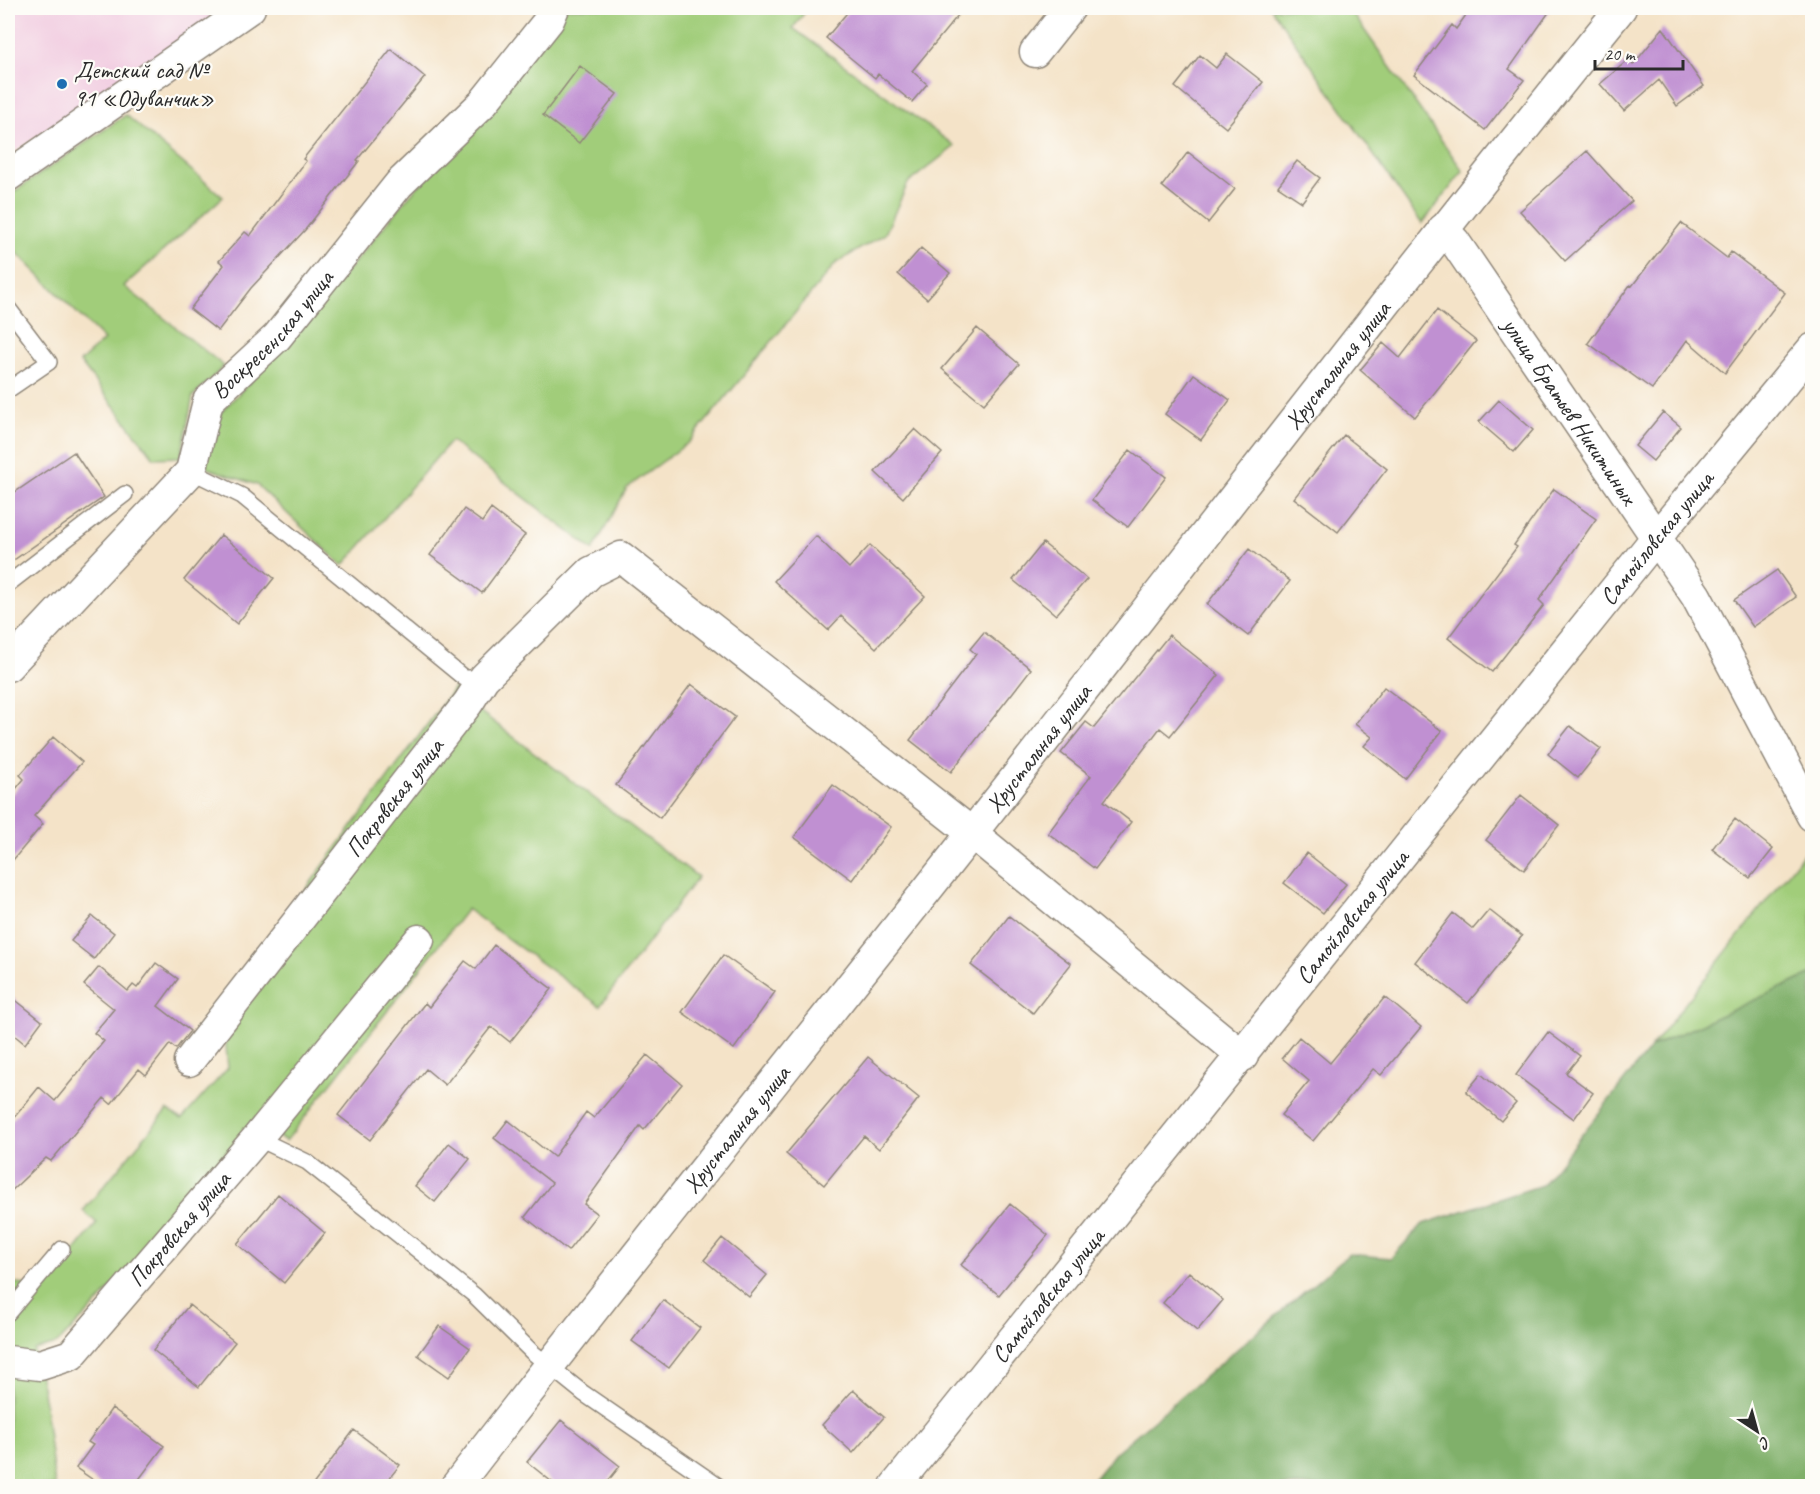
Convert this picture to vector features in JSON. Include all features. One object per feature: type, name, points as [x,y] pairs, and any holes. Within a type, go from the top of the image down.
[{"type":"street","points":[[8,176],[250,8]]},
{"type":"street","name":"Воскресенская улица","points":[[8,666],[191,471],[208,400],[277,337],[399,184],[482,104],[549,20],[554,8]]},
{"type":"street","points":[[1035,52],[1070,8]]},
{"type":"street","name":"Хрустальная улица","points":[[456,1486],[972,833],[1443,229],[1621,8]]},
{"type":"street","name":"улица Братьев Никитиных","points":[[1443,229],[1455,242],[1696,596],[1812,816]]},
{"type":"street","name":"Самойловская улица","points":[[895,1486],[1243,1056],[1656,538],[1812,349]]},
{"type":"street","name":"Покровская улица","points":[[189,1061],[425,760],[484,678],[591,572],[621,557],[972,833]]},
{"type":"street","points":[[972,833],[1243,1056]]},
{"type":"street","name":"Покровская улица","points":[[8,1361],[40,1365],[71,1355],[257,1138],[419,940]]},
{"type":"lane","points":[[8,308],[49,362],[8,390]]},
{"type":"lane","points":[[191,471],[242,496],[464,678],[484,678]]},
{"type":"lane","points":[[8,584],[125,494]]},
{"type":"lane","points":[[257,1138],[307,1162],[474,1295],[532,1352],[583,1393],[718,1486]]},
{"type":"lane","points":[[8,1313],[62,1249]]},
{"type":"shaded area","name":"Детский сад № 91 «Одуванчик»","points":[[8,8],[220,8],[224,11],[8,156]]},
{"type":"green space","points":[[566,8],[808,8],[793,28],[955,146],[908,183],[885,234],[836,263],[689,442],[627,488],[593,550],[451,441],[343,566],[257,485],[204,467],[221,412],[288,343],[409,196],[461,141]]},
{"type":"green space","points":[[1271,8],[1349,8],[1463,171],[1422,224]]},
{"type":"green space","points":[[126,115],[223,197],[124,286],[224,366],[193,396],[181,457],[154,458],[80,362],[104,340],[8,244],[8,196]]},
{"type":"green space","points":[[455,687],[478,710],[698,877],[600,1006],[467,909],[286,1141],[255,1123],[98,1303],[57,1344],[34,1350],[43,1391],[55,1486],[8,1486],[8,1281],[43,1290],[97,1223],[83,1211],[167,1110],[182,1119],[228,1068],[222,1003]]},
{"type":"green space","points":[[1811,844],[1812,974],[1651,1047]]},
{"type":"green space","points":[[1812,974],[1812,1486],[1088,1486],[1116,1452],[1349,1254],[1391,1258],[1423,1224],[1542,1185],[1651,1047]]},
{"type":"building","points":[[851,8],[964,8],[912,71],[927,84],[912,102],[878,74],[875,78],[826,38]]},
{"type":"building","points":[[1471,8],[1552,8],[1509,69],[1524,80],[1485,130],[1414,75],[1452,25],[1456,29]]},
{"type":"building","points":[[1663,28],[1704,86],[1677,106],[1659,80],[1624,111],[1600,84],[1628,60],[1633,65]]},
{"type":"building","points":[[391,49],[425,77],[357,160],[359,161],[305,230],[251,288],[218,331],[190,309],[224,265],[219,261],[245,232],[250,236],[306,161],[303,159]]},
{"type":"building","points":[[1227,54],[1263,82],[1226,128],[1175,87],[1200,55],[1216,68]]},
{"type":"building","points":[[580,66],[617,94],[579,143],[543,115]]},
{"type":"building","points":[[1587,151],[1632,201],[1565,261],[1520,211]]},
{"type":"building","points":[[1188,152],[1235,189],[1208,223],[1162,186]]},
{"type":"building","points":[[1297,161],[1320,178],[1302,202],[1278,186]]},
{"type":"building","points":[[1681,223],[1727,258],[1731,252],[1785,293],[1725,373],[1687,340],[1652,389],[1588,343],[1630,285],[1632,286]]},
{"type":"building","points":[[921,248],[950,273],[927,299],[898,274]]},
{"type":"building","points":[[1437,310],[1476,341],[1415,417],[1360,370],[1383,343],[1400,358]]},
{"type":"building","points":[[977,328],[1019,364],[984,404],[942,369]]},
{"type":"building","points":[[1194,374],[1230,400],[1201,440],[1165,414]]},
{"type":"building","points":[[1499,400],[1533,430],[1514,452],[1479,422]]},
{"type":"building","points":[[1663,412],[1681,427],[1653,461],[1635,446]]},
{"type":"building","points":[[915,429],[942,453],[903,498],[875,472]]},
{"type":"building","points":[[1344,435],[1387,469],[1338,532],[1294,498]]},
{"type":"building","points":[[1130,450],[1166,477],[1128,527],[1092,500]]},
{"type":"building","points":[[74,452],[104,497],[8,564],[8,497]]},
{"type":"building","points":[[1554,489],[1596,519],[1539,600],[1544,605],[1492,672],[1448,638],[1517,547],[1514,545]]},
{"type":"building","points":[[464,509],[482,522],[491,509],[525,535],[482,593],[430,555]]},
{"type":"building","points":[[221,535],[274,578],[237,624],[184,580]]},
{"type":"building","points":[[816,536],[849,568],[870,545],[925,596],[876,648],[841,616],[828,630],[774,581]]},
{"type":"building","points":[[1043,543],[1087,579],[1056,615],[1013,580]]},
{"type":"building","points":[[1249,549],[1290,581],[1248,636],[1207,604]]},
{"type":"building","points":[[1777,570],[1796,597],[1753,627],[1734,600]]},
{"type":"building","points":[[984,632],[1031,669],[951,772],[910,740],[976,654],[970,649]]},
{"type":"building","points":[[1169,635],[1219,675],[1170,736],[1160,728],[1104,801],[1131,822],[1095,869],[1048,833],[1091,776],[1061,753],[1086,722],[1094,728]]},
{"type":"building","points":[[691,684],[735,717],[660,818],[616,785]]},
{"type":"building","points":[[1384,687],[1442,731],[1405,779],[1364,746],[1372,737],[1355,724]]},
{"type":"building","points":[[1570,726],[1601,749],[1578,778],[1548,754]]},
{"type":"building","points":[[53,737],[82,762],[34,816],[43,824],[8,866],[8,795],[10,796],[24,779],[20,775]]},
{"type":"building","points":[[833,785],[891,827],[852,880],[794,837]]},
{"type":"building","points":[[1521,795],[1559,825],[1524,870],[1486,840]]},
{"type":"building","points":[[1735,819],[1773,849],[1750,878],[1712,849]]},
{"type":"building","points":[[1307,853],[1346,884],[1323,913],[1284,883]]},
{"type":"building","points":[[1489,910],[1522,936],[1468,1003],[1415,962],[1453,913],[1473,929]]},
{"type":"building","points":[[92,916],[114,933],[94,959],[71,941]]},
{"type":"building","points":[[1009,916],[1071,964],[1033,1013],[971,965]]},
{"type":"building","points":[[494,945],[552,989],[510,1042],[491,1027],[445,1085],[426,1069],[370,1140],[338,1115],[425,1003],[429,1007],[465,961],[476,969]]},
{"type":"building","points":[[723,955],[775,992],[734,1049],[682,1012]]},
{"type":"building","points":[[156,963],[178,979],[158,1006],[190,1031],[176,1049],[170,1044],[146,1075],[139,1069],[111,1104],[104,1098],[51,1161],[46,1158],[8,1194],[8,1125],[39,1087],[55,1101],[104,1041],[94,1033],[114,1009],[84,985],[99,967],[128,991],[133,985],[137,988]]},
{"type":"building","points":[[8,994],[42,1021],[25,1044],[8,1030]]},
{"type":"building","points":[[1385,997],[1421,1027],[1381,1075],[1373,1069],[1313,1141],[1281,1115],[1309,1081],[1282,1058],[1299,1037],[1330,1063]]},
{"type":"building","points":[[1548,1032],[1580,1056],[1566,1073],[1593,1093],[1574,1119],[1516,1075]]},
{"type":"building","points":[[647,1055],[682,1084],[644,1130],[640,1126],[584,1204],[597,1214],[568,1251],[525,1217],[552,1183],[494,1138],[508,1120],[554,1157],[586,1112],[594,1118]]},
{"type":"building","points":[[868,1057],[919,1098],[879,1149],[864,1136],[824,1185],[786,1154]]},
{"type":"building","points":[[1481,1074],[1516,1103],[1501,1121],[1466,1092]]},
{"type":"building","points":[[449,1143],[470,1159],[435,1202],[415,1186]]},
{"type":"building","points":[[278,1194],[325,1233],[284,1283],[237,1244]]},
{"type":"building","points":[[1010,1204],[1048,1235],[999,1295],[961,1265]]},
{"type":"building","points":[[722,1238],[767,1275],[749,1297],[704,1260]]},
{"type":"building","points":[[1189,1272],[1223,1300],[1197,1331],[1163,1303]]},
{"type":"building","points":[[663,1300],[700,1328],[669,1368],[632,1341]]},
{"type":"building","points":[[189,1305],[235,1342],[199,1387],[153,1350]]},
{"type":"building","points":[[439,1326],[470,1348],[449,1377],[418,1355]]},
{"type":"building","points":[[853,1390],[884,1417],[853,1453],[822,1425]]},
{"type":"building","points":[[112,1408],[164,1446],[134,1486],[102,1486],[76,1468],[93,1445],[88,1442]]},
{"type":"building","points":[[561,1420],[620,1466],[604,1486],[557,1486],[527,1462]]},
{"type":"building","points":[[354,1430],[400,1465],[383,1486],[312,1486]]},
{"type":"place","name":"Детский сад № 91 «Одуванчик»","points":[[62,84]]}]
